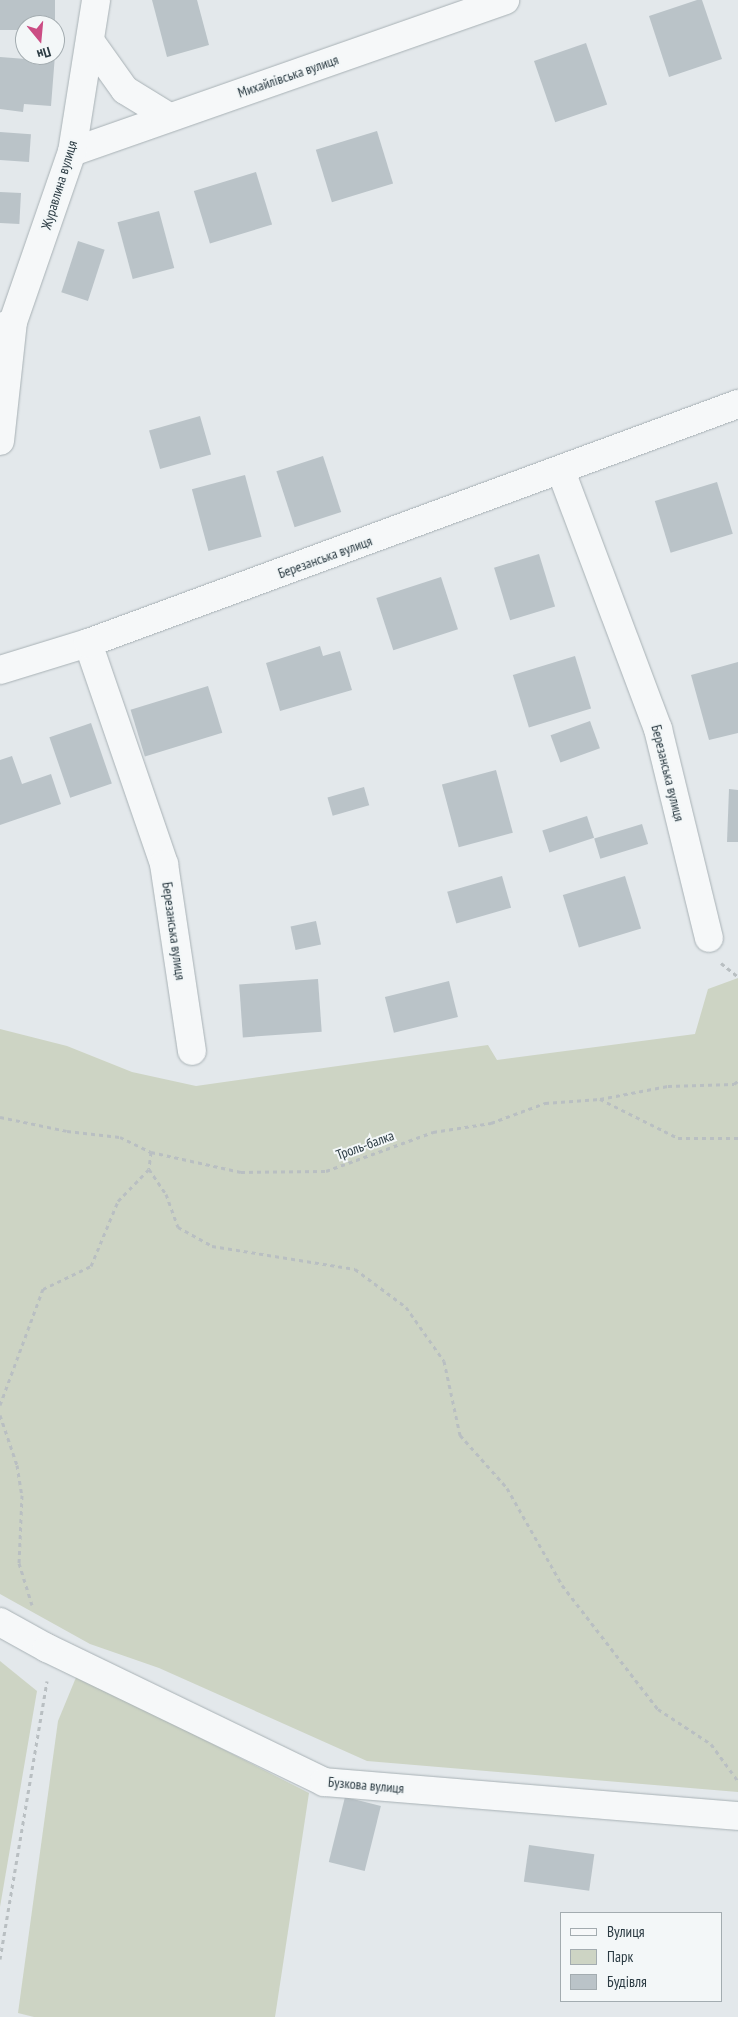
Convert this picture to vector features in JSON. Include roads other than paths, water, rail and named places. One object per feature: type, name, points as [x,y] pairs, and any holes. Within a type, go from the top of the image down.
[{"type":"street","name":"Журавлина вулиця","points":[[7,325],[72,152],[96,0]]},
{"type":"street","name":"Михайлівська вулиця","points":[[72,152],[505,0]]},
{"type":"street","points":[[90,41],[125,90],[169,117]]},
{"type":"street","points":[[0,441],[7,325]]},
{"type":"street","name":"Березанська вулиця","points":[[0,670],[88,643],[738,404]]},
{"type":"street","name":"Березанська вулиця","points":[[560,471],[658,729],[709,938]]},
{"type":"street","name":"Березанська вулиця","points":[[88,643],[164,864],[192,1051]]},
{"type":"street","name":"Бузкова вулиця","points":[[0,1622],[46,1648],[324,1782],[738,1816]]}]
